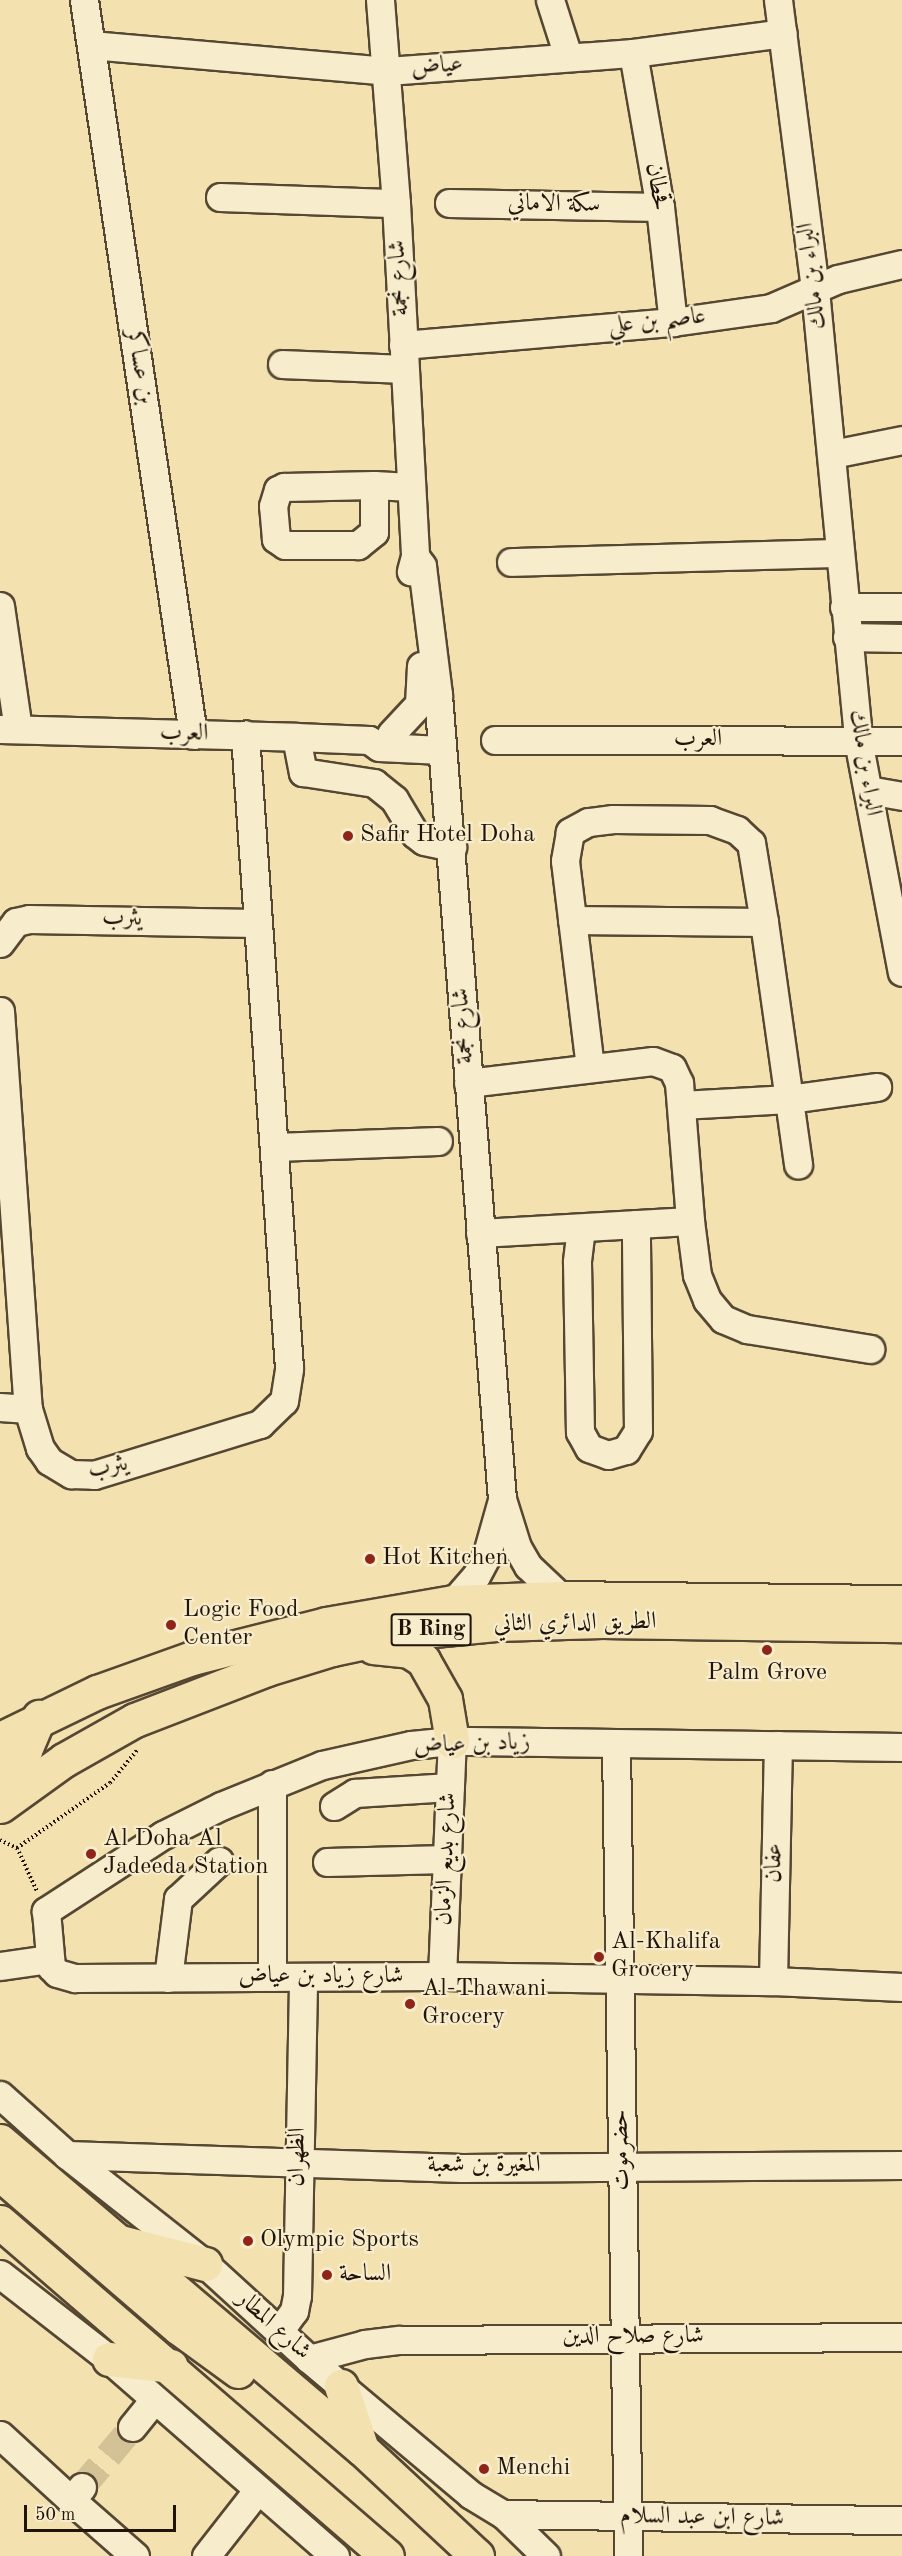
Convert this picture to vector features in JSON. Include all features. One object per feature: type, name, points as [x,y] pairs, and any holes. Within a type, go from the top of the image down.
[{"type":"main road","name":"الطريق الدائري الثاني","points":[[0,1738],[39,1717],[203,1655],[326,1624],[453,1602],[562,1598],[901,1620]]},
{"type":"main road","name":"الطريق الدائري الثاني","points":[[0,1806],[64,1760],[135,1720],[256,1673],[333,1649],[413,1632],[496,1624],[602,1621],[901,1620]]},
{"type":"main road","points":[[333,1649],[409,1651],[423,1660],[445,1699],[452,1741]]},
{"type":"main road","points":[[0,1777],[25,1750],[39,1717]]},
{"type":"main road","name":"شارع المطار","points":[[0,2141],[113,2240],[324,2419],[363,2449],[477,2556]]},
{"type":"main road","points":[[0,2174],[207,2350],[324,2419]]},
{"type":"main road","points":[[0,2222],[171,2366],[387,2556]]},
{"type":"main road","points":[[113,2240],[205,2264]]},
{"type":"main road","points":[[109,2359],[171,2366]]},
{"type":"main road","points":[[341,2386],[363,2449]]},
{"type":"street","name":"بن عساكر","points":[[84,0],[193,735]]},
{"type":"street","name":"شارع نجمة","points":[[380,0],[396,203],[415,556],[422,566],[430,696],[442,742],[452,848],[468,1083],[502,1499],[517,1547],[528,1566],[562,1598]]},
{"type":"street","points":[[550,0],[568,56]]},
{"type":"street","name":"البراء بن مالك","points":[[778,0],[815,290],[858,740],[902,972]]},
{"type":"street","name":"عياض","points":[[91,45],[387,71],[633,53],[783,33]]},
{"type":"street","name":"قحطان","points":[[633,53],[660,207],[673,322]]},
{"type":"street","points":[[220,197],[396,203]]},
{"type":"street","name":"سكة الاماني","points":[[449,203],[660,207]]},
{"type":"street","name":"عاصم بن علي","points":[[282,364],[404,357],[771,308],[858,273],[902,264]]},
{"type":"street","points":[[832,454],[902,440]]},
{"type":"street","points":[[374,485],[411,487]]},
{"type":"street","points":[[512,562],[840,553]]},
{"type":"street","points":[[0,606],[9,729]]},
{"type":"street","points":[[844,607],[902,607]]},
{"type":"street","points":[[847,637],[902,638]]},
{"type":"street","points":[[380,737],[430,696]]},
{"type":"street","name":"العرب","points":[[9,729],[193,735],[380,737],[379,747],[442,742]]},
{"type":"street","name":"يثرب","points":[[0,1011],[5,1163],[28,1409],[40,1448],[49,1461],[71,1474],[94,1475],[260,1424],[284,1401],[289,1368],[275,1147],[255,923],[245,735]]},
{"type":"street","points":[[296,737],[303,772],[374,783],[394,799],[415,834],[424,841],[452,848]]},
{"type":"street","name":"العرب","points":[[495,740],[902,741]]},
{"type":"street","points":[[868,789],[902,796]]},
{"type":"street","points":[[590,1067],[564,861],[570,832],[588,822],[623,819],[710,820],[737,830],[751,843],[756,859],[798,1165]]},
{"type":"street","name":"يثرب","points":[[0,943],[16,922],[29,919],[255,923]]},
{"type":"street","points":[[572,920],[764,922]]},
{"type":"street","points":[[468,1083],[652,1061],[672,1068],[679,1083],[690,1221],[697,1275],[707,1300],[723,1319],[747,1329],[870,1349]]},
{"type":"street","points":[[681,1105],[789,1099],[877,1087]]},
{"type":"street","points":[[275,1147],[438,1141]]},
{"type":"street","points":[[480,1233],[690,1221]]},
{"type":"street","points":[[580,1228],[577,1262],[580,1432],[589,1448],[599,1454],[618,1454],[631,1446],[638,1431],[636,1224]]},
{"type":"street","points":[[546,1229],[577,1262]]},
{"type":"street","points":[[0,1407],[28,1409]]},
{"type":"street","name":"شارع نجمة","points":[[453,1602],[476,1576],[486,1557],[502,1499]]},
{"type":"street","name":"زياد بن عياض","points":[[46,1911],[163,1835],[272,1784],[322,1765],[411,1745],[452,1741],[615,1745],[902,1747]]},
{"type":"street","name":"شارع بديع الزمان","points":[[442,1976],[452,1741]]},
{"type":"street","name":"حضرموت","points":[[615,1745],[628,2556]]},
{"type":"street","name":"عفان","points":[[772,1981],[778,1745]]},
{"type":"street","points":[[272,1784],[272,1977]]},
{"type":"street","points":[[334,1806],[355,1793],[450,1787]]},
{"type":"street","points":[[327,1862],[447,1859]]},
{"type":"street","points":[[168,1978],[178,1899],[219,1861]]},
{"type":"street","points":[[0,1966],[49,1959],[46,1911]]},
{"type":"street","name":"شارع زياد بن عياض","points":[[49,1959],[51,1967],[63,1976],[303,1978],[442,1976],[772,1981],[902,1987]]},
{"type":"street","name":"الظهران","points":[[280,2330],[294,2311],[297,2296],[303,1978]]},
{"type":"street","name":"شارع المطار","points":[[0,2095],[66,2155],[205,2264],[280,2330],[309,2359],[471,2495],[502,2514],[546,2556]]},
{"type":"street","name":"المغيرة بن شعبة","points":[[66,2155],[462,2168],[902,2165]]},
{"type":"street","points":[[0,2274],[109,2359],[257,2491],[335,2556]]},
{"type":"street","name":"شارع صلاح الدين","points":[[309,2359],[365,2344],[625,2336],[902,2337]]},
{"type":"street","points":[[341,2386],[347,2361],[365,2344]]},
{"type":"street","points":[[132,2427],[154,2400]]},
{"type":"street","points":[[0,2435],[76,2493],[135,2556]]},
{"type":"street","points":[[206,2556],[257,2491]]},
{"type":"street","name":"شارع ابن عبد السلام","points":[[502,2514],[628,2518],[902,2520]]},
{"type":"path","points":[[17,1848],[110,1783],[133,1758],[141,1744],[135,1720]]},
{"type":"path","points":[[0,1840],[17,1848],[46,1911]]},
{"type":"tunnel","points":[[82,2487],[132,2427]]},
{"type":"place","name":"Safir Hotel Doha","points":[[348,836]]},
{"type":"place","name":"Hot Kitchen","points":[[370,1559]]},
{"type":"place","name":"Logic Food Center","points":[[171,1625]]},
{"type":"place","name":"Palm Grove","points":[[767,1650]]},
{"type":"place","name":"Al Doha Al Jadeeda Station","points":[[91,1854]]},
{"type":"place","name":"Al-Khalifa Grocery","points":[[599,1957]]},
{"type":"place","name":"Al-Thawani Grocery","points":[[410,2004]]},
{"type":"place","name":"Olympic Sports","points":[[248,2241]]},
{"type":"place","name":"الساحة","points":[[327,2275]]},
{"type":"place","name":"Menchi","points":[[484,2469]]}]
